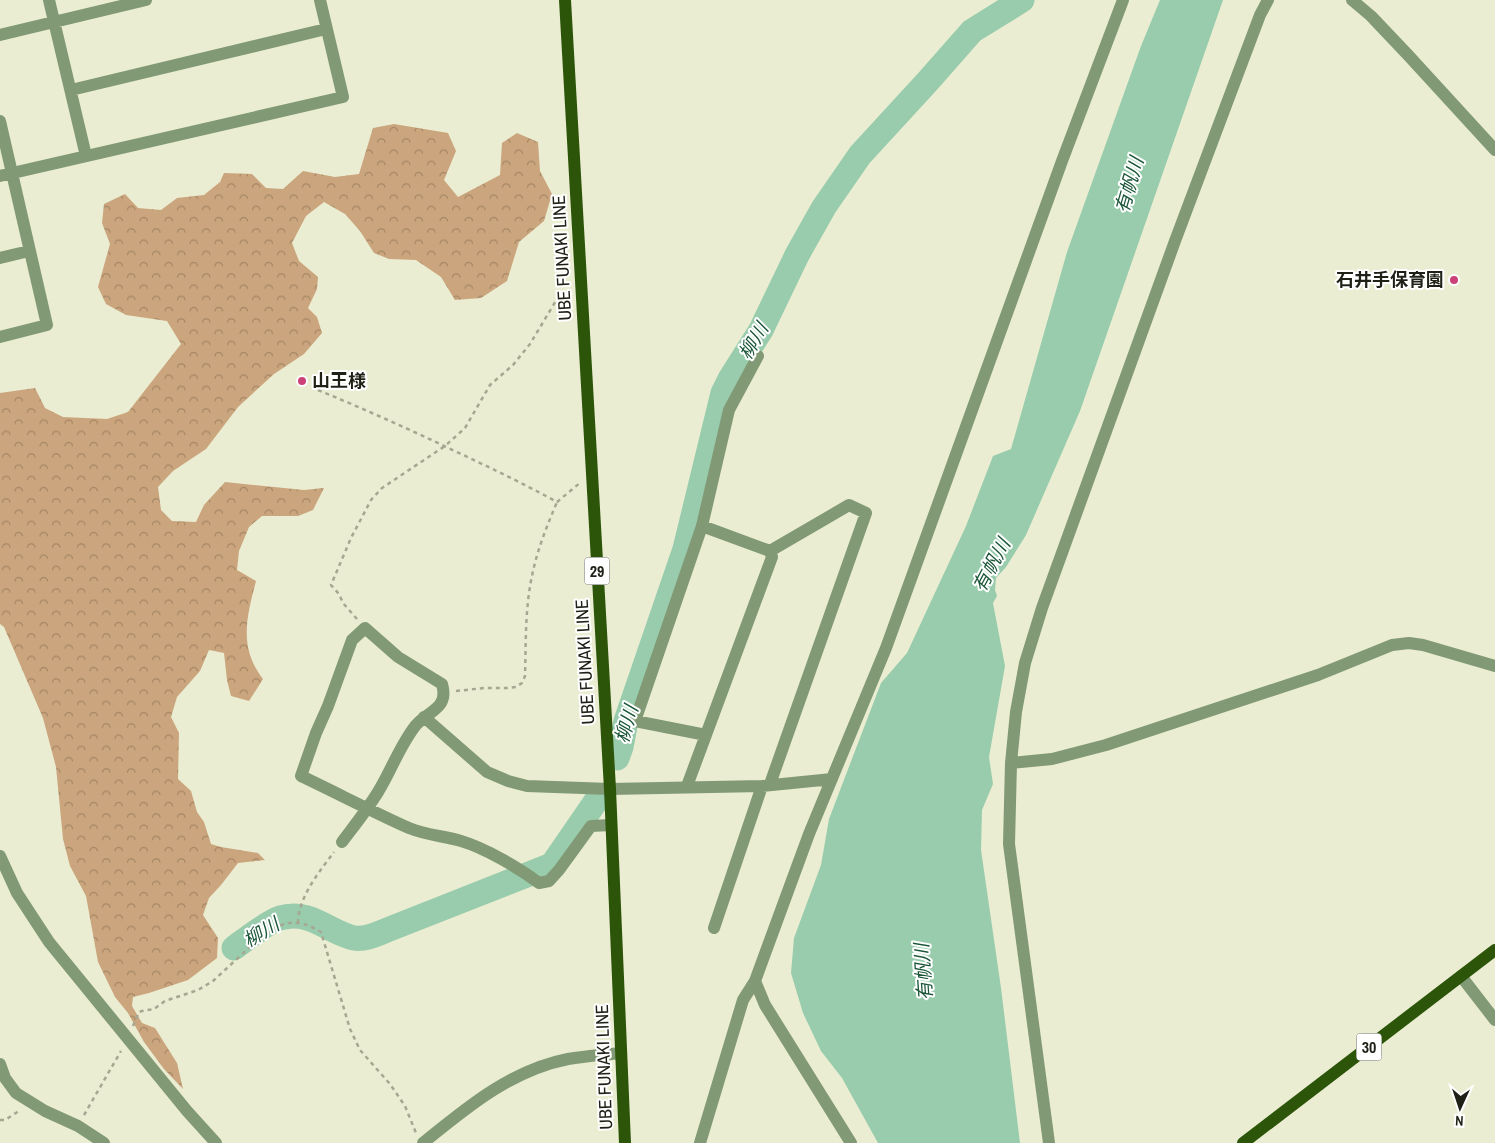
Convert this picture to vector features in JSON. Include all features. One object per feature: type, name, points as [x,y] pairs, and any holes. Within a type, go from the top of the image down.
[{"type":"main road","name":"UBE FUNAKI LINE","points":[[565,0],[610,789],[625,1143]]},
{"type":"main road","name":"30","points":[[1243,1143],[1495,950]]},
{"type":"street","points":[[49,0],[86,156]]},
{"type":"street","points":[[0,35],[146,0]]},
{"type":"street","points":[[0,176],[342,97],[320,0]]},
{"type":"street","points":[[700,1143],[744,1000],[755,981],[809,834],[886,648],[1056,178],[1123,0]]},
{"type":"street","points":[[1049,1143],[1009,844],[1010,764],[1024,663],[1042,608],[1175,241],[1260,15],[1268,0]]},
{"type":"street","points":[[1352,0],[1371,16],[1402,48],[1495,150]]},
{"type":"street","points":[[71,90],[326,29]]},
{"type":"street","points":[[0,121],[47,325],[0,337]]},
{"type":"street","points":[[0,258],[29,251]]},
{"type":"street","points":[[706,735],[635,721],[702,526],[728,410],[758,356]]},
{"type":"street","points":[[714,928],[866,513],[849,505],[770,551]]},
{"type":"street","points":[[702,526],[770,551]]},
{"type":"street","points":[[687,786],[772,557],[770,551]]},
{"type":"street","points":[[342,842],[367,808],[378,793],[416,726],[437,708],[444,700],[445,693],[442,684],[398,657],[365,628],[352,640],[301,776],[367,808],[411,828],[476,846],[524,871],[539,883],[549,881],[568,859],[591,826],[611,825]]},
{"type":"street","points":[[1010,764],[1052,759],[1106,745],[1294,683],[1401,643],[1423,645],[1495,666]]},
{"type":"street","points":[[424,718],[487,772],[508,781],[527,786],[610,789],[766,785],[832,779]]},
{"type":"street","points":[[0,856],[17,893],[44,935],[128,1039],[216,1143]]},
{"type":"street","points":[[1461,976],[1495,1020]]},
{"type":"street","points":[[755,981],[765,1006],[851,1143]]},
{"type":"street","points":[[420,1140],[488,1093],[531,1070],[568,1059],[621,1052]]},
{"type":"street","points":[[0,1064],[5,1078],[16,1092],[31,1104],[78,1126],[104,1143]]},
{"type":"path","points":[[365,628],[343,603],[339,594],[331,585],[351,538],[371,500],[382,488],[445,446],[465,428],[490,385],[513,365],[530,344],[560,294],[581,290]]},
{"type":"path","points":[[318,390],[467,455],[557,502]]},
{"type":"path","points":[[445,693],[484,688],[516,687],[522,683],[525,676],[526,627],[532,575],[540,548],[557,502],[591,473]]},
{"type":"path","points":[[298,923],[298,912],[314,879],[342,842]]},
{"type":"path","points":[[78,1126],[128,1039],[139,1012],[154,1009],[165,1000],[198,990],[213,981],[253,944],[275,928],[286,923],[298,923],[308,925],[321,932],[350,1029],[360,1050],[390,1084],[404,1106],[420,1140]]},
{"type":"path","points":[[0,1120],[5,1120],[31,1104]]},
{"type":"green space","points":[[394,124],[448,133],[456,151],[444,180],[458,197],[500,175],[502,143],[517,133],[538,142],[540,171],[552,194],[544,221],[519,242],[507,281],[481,298],[455,300],[441,277],[416,260],[389,259],[374,253],[360,231],[345,214],[324,202],[306,216],[292,243],[299,261],[318,277],[317,289],[308,308],[317,317],[322,333],[304,354],[274,374],[238,407],[206,449],[173,471],[158,487],[161,510],[172,521],[196,522],[204,505],[225,482],[304,490],[324,488],[313,510],[298,516],[262,516],[249,527],[239,551],[237,570],[256,581],[248,619],[247,643],[255,667],[263,679],[249,701],[231,696],[224,653],[209,650],[200,671],[177,697],[171,717],[179,733],[178,779],[191,791],[197,812],[204,822],[211,844],[258,853],[265,860],[238,863],[209,898],[203,915],[218,938],[217,958],[188,980],[133,997],[132,1006],[142,1023],[155,1028],[177,1063],[183,1089],[164,1069],[144,1042],[128,1013],[115,997],[98,962],[86,896],[70,866],[63,839],[56,767],[43,718],[4,627],[0,624],[0,393],[35,388],[45,408],[63,417],[107,419],[128,412],[181,344],[167,321],[126,315],[106,304],[98,287],[110,244],[102,223],[104,204],[125,194],[138,208],[161,210],[177,198],[204,195],[220,182],[224,173],[252,174],[266,188],[283,189],[303,171],[335,177],[359,174],[373,128]]},
{"type":"water","name":"有帆川","points":[[1160,0],[1223,0],[1080,411],[1026,535],[1006,567],[996,578],[995,590],[997,596],[993,603],[1005,666],[989,757],[993,784],[982,810],[981,850],[1001,988],[1020,1143],[878,1143],[842,1078],[821,1051],[803,1013],[791,973],[794,938],[821,865],[829,819],[881,683],[907,653],[966,526],[993,456],[1011,449],[1067,252],[1141,46]]},
{"type":"waterway","name":"柳川","points":[[617,758],[626,721],[685,549],[723,393],[730,379],[761,330],[797,255],[824,207],[860,155],[972,31],[1022,0]]},
{"type":"waterway","name":"柳川","points":[[234,948],[270,923],[280,918],[291,916],[301,916],[310,919],[354,938],[367,937],[552,865],[596,801]]},
{"type":"place","name":"石井手保育園","points":[[1454,280]]},
{"type":"place","name":"山王様","points":[[302,381]]}]
